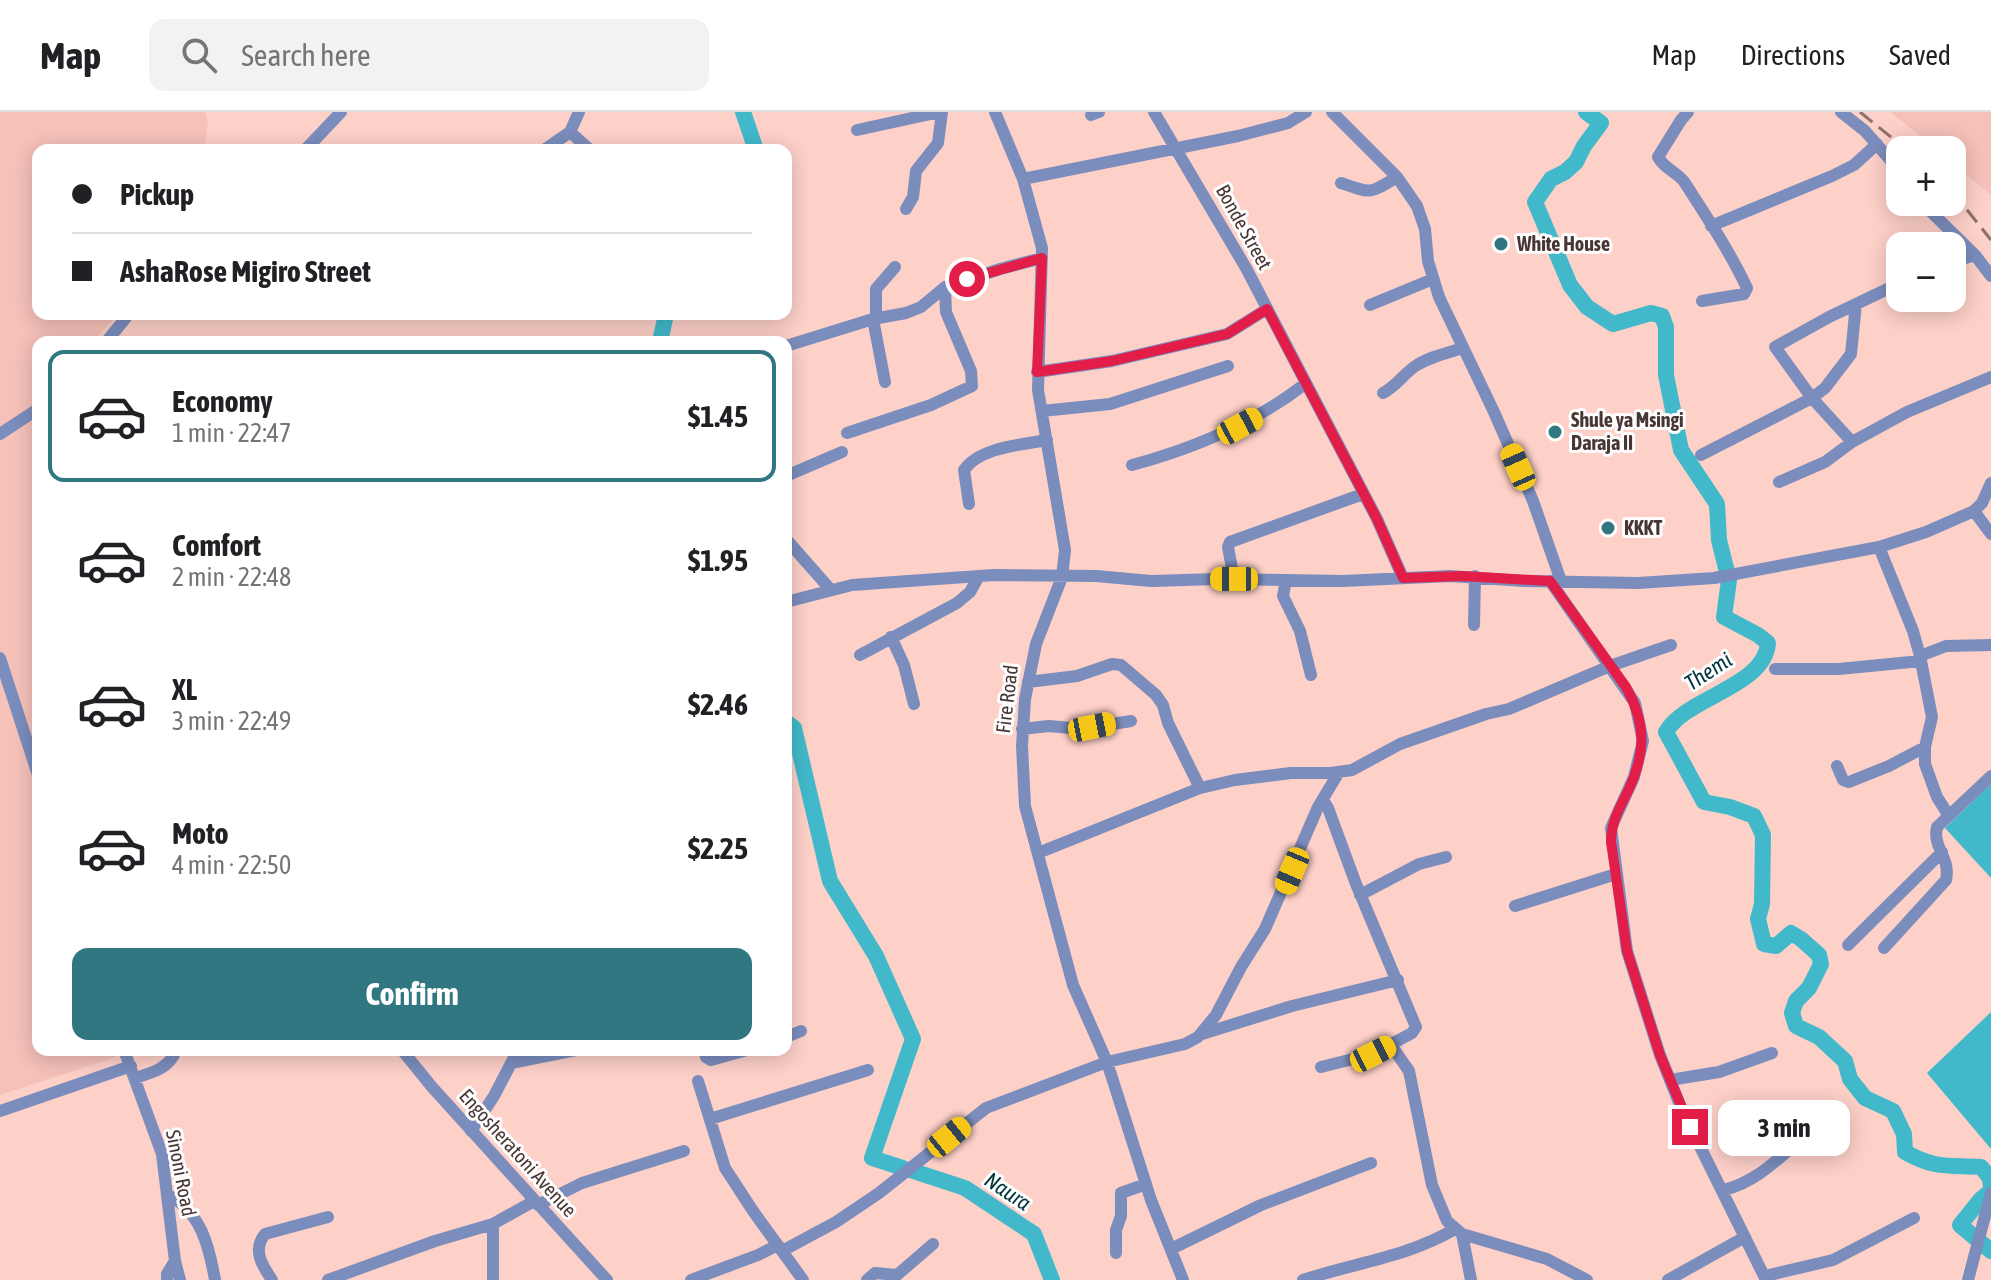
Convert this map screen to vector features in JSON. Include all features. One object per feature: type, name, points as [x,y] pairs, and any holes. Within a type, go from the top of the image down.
[{"type":"street","points":[[311,144],[341,112]]},
{"type":"street","points":[[553,144],[570,132],[579,112]]},
{"type":"street","points":[[857,130],[909,116],[941,112],[938,143],[916,171],[913,197],[906,209]]},
{"type":"street","name":"Fire Road","points":[[995,112],[1023,179],[1042,248],[1037,372],[1065,562],[1042,625],[1028,682],[1022,729],[1025,806],[1073,985],[1107,1062],[1146,1184],[1183,1280]]},
{"type":"street","name":"Bonde Street","points":[[1154,112],[1267,309],[1403,578]]},
{"type":"street","points":[[1023,179],[1274,128],[1306,112]]},
{"type":"street","points":[[1332,112],[1397,177],[1422,216],[1433,279],[1533,501],[1555,581],[1635,703],[1643,741],[1634,777],[1611,828],[1627,951],[1670,1080],[1698,1144],[1724,1190],[1765,1278],[1833,1260],[1914,1218]]},
{"type":"street","points":[[1688,112],[1658,157],[1662,164],[1683,180],[1747,288],[1744,294],[1702,301]]},
{"type":"street","points":[[1841,112],[1886,155]]},
{"type":"street","points":[[570,132],[583,144]]},
{"type":"street","points":[[1711,226],[1832,176],[1854,165],[1877,144]]},
{"type":"street","points":[[1341,183],[1373,192],[1397,177]]},
{"type":"street","points":[[1935,216],[1975,255],[1991,276]]},
{"type":"street","points":[[1966,258],[1975,255]]},
{"type":"street","points":[[792,344],[921,307],[945,287],[1042,258]]},
{"type":"street","points":[[885,382],[875,319],[876,289],[895,267]]},
{"type":"street","points":[[1370,305],[1433,279]]},
{"type":"street","points":[[847,433],[931,405],[972,386],[971,371],[951,330],[946,312],[945,287]]},
{"type":"street","points":[[1852,442],[1812,398],[1776,350],[1776,344],[1886,290]]},
{"type":"street","points":[[1701,455],[1812,398],[1825,388],[1851,354],[1856,304]]},
{"type":"street","points":[[1037,372],[1112,361],[1227,334],[1267,309]]},
{"type":"street","points":[[111,336],[124,320]]},
{"type":"street","points":[[1383,393],[1422,362],[1463,348]]},
{"type":"street","points":[[1042,411],[1110,404],[1228,366]]},
{"type":"street","points":[[1779,482],[1816,467],[1852,442],[1907,412],[1991,377]]},
{"type":"street","points":[[1132,465],[1165,456],[1240,426],[1269,411],[1305,384]]},
{"type":"street","points":[[0,434],[32,413]]},
{"type":"street","points":[[969,504],[964,470],[970,461],[1015,446],[1047,440]]},
{"type":"street","points":[[792,473],[842,452]]},
{"type":"street","points":[[792,600],[830,589],[979,576],[1096,576],[1151,581],[1343,581],[1475,576],[1638,583],[1714,578],[1879,547],[1974,511],[1982,503],[1991,483]]},
{"type":"street","points":[[1234,579],[1228,547],[1230,542],[1363,494]]},
{"type":"street","points":[[1974,511],[1991,534]]},
{"type":"street","points":[[792,546],[830,589]]},
{"type":"street","points":[[1879,547],[1921,658],[1932,717],[1925,747],[1925,764],[1949,816]]},
{"type":"street","points":[[860,655],[957,603],[970,592],[979,576]]},
{"type":"street","points":[[1474,625],[1475,576]]},
{"type":"street","points":[[1286,580],[1283,596],[1300,631],[1311,675]]},
{"type":"street","points":[[891,637],[904,665],[914,704]]},
{"type":"street","points":[[1038,853],[1200,788],[1277,775],[1352,770],[1400,744],[1509,709],[1610,666],[1671,645]]},
{"type":"street","points":[[1775,669],[1839,669],[1921,658],[1946,646],[1991,645]]},
{"type":"street","points":[[0,658],[32,757]]},
{"type":"street","points":[[1028,682],[1077,676],[1112,664],[1121,665],[1156,695],[1163,705],[1168,723],[1200,788]]},
{"type":"street","points":[[1022,729],[1049,726],[1081,729],[1131,721]]},
{"type":"street","points":[[1837,766],[1843,780],[1849,782],[1925,747]]},
{"type":"street","points":[[1202,1034],[1265,929],[1323,800],[1339,772]]},
{"type":"street","points":[[1884,948],[1946,880],[1949,868],[1936,832],[1991,776]]},
{"type":"street","points":[[1321,1067],[1373,1054],[1412,1033],[1416,1027],[1323,800]]},
{"type":"street","points":[[1848,945],[1942,852]]},
{"type":"street","points":[[1360,895],[1419,864],[1446,857]]},
{"type":"street","points":[[1515,906],[1616,874]]},
{"type":"street","points":[[691,1280],[780,1248],[836,1222],[879,1193],[986,1108],[1107,1062],[1185,1044],[1202,1034],[1292,1006],[1398,980]]},
{"type":"street","points":[[792,1035],[801,1031]]},
{"type":"street","points":[[1391,1045],[1409,1071],[1432,1185],[1447,1221],[1458,1232],[1547,1259],[1587,1280]]},
{"type":"street","points":[[1670,1080],[1719,1072],[1772,1053]]},
{"type":"street","name":"Sinoni Road","points":[[126,1056],[162,1154],[180,1280]]},
{"type":"street","points":[[0,1111],[133,1072],[166,1066],[174,1056]]},
{"type":"street","name":"Engosheratoni Avenue","points":[[407,1056],[607,1280]]},
{"type":"street","points":[[471,1131],[515,1056]]},
{"type":"street","points":[[511,1063],[546,1056]]},
{"type":"street","points":[[706,1056],[711,1060],[725,1056]]},
{"type":"street","points":[[710,1119],[868,1070]]},
{"type":"street","points":[[698,1081],[725,1168],[803,1280]]},
{"type":"street","points":[[1724,1190],[1743,1185],[1761,1175],[1811,1131]]},
{"type":"street","points":[[328,1280],[493,1224],[582,1183],[684,1151]]},
{"type":"street","points":[[1171,1249],[1261,1205],[1371,1163]]},
{"type":"street","points":[[1116,1253],[1121,1193],[1146,1184]]},
{"type":"street","points":[[1968,1280],[1991,1193]]},
{"type":"street","points":[[168,1195],[183,1202],[200,1226],[215,1280]]},
{"type":"street","points":[[272,1280],[259,1255],[260,1241],[265,1234],[328,1217]]},
{"type":"street","points":[[493,1224],[493,1280]]},
{"type":"street","points":[[1303,1280],[1382,1260],[1458,1232]]},
{"type":"street","points":[[1458,1232],[1471,1280]]},
{"type":"street","points":[[1668,1280],[1745,1237]]},
{"type":"street","points":[[867,1280],[875,1273],[897,1275],[933,1244]]},
{"type":"street","name":"Sinoni Road","points":[[167,1280],[175,1261]]},
{"type":"shaded area","points":[[0,112],[205,112],[208,124],[205,144],[32,144],[32,320],[113,320],[98,336],[32,336],[32,1056],[118,1056],[0,1095]]},
{"type":"shaded area","points":[[1891,112],[1991,112],[1991,195],[1966,174],[1966,136],[1920,136]]},
{"type":"water","points":[[1991,784],[1991,878],[1945,828]]},
{"type":"water","points":[[1991,1012],[1991,1149],[1927,1073]]},
{"type":"waterway","points":[[743,112],[754,144]]},
{"type":"waterway","name":"Themi","points":[[1586,112],[1601,123],[1576,162],[1551,179],[1535,202],[1570,285],[1587,307],[1613,324],[1651,313],[1662,316],[1666,327],[1666,375],[1681,450],[1717,504],[1719,540],[1729,580],[1724,617],[1768,643],[1764,658],[1754,671],[1690,710],[1666,732],[1704,802],[1754,816],[1763,835],[1762,904],[1758,919],[1764,944],[1776,946],[1791,933],[1819,955],[1821,964],[1809,988],[1796,1001],[1792,1013],[1796,1026],[1819,1037],[1845,1061],[1850,1079],[1865,1098],[1893,1111],[1904,1134],[1905,1152],[1934,1164],[1981,1167],[1990,1178],[1991,1187]]},
{"type":"waterway","points":[[661,336],[665,320]]},
{"type":"waterway","points":[[792,726],[830,881],[876,956],[913,1039],[872,1158],[903,1168]]},
{"type":"waterway","name":"Naura","points":[[910,1170],[965,1188],[1034,1234],[1052,1280]]},
{"type":"waterway","name":"Themi","points":[[1991,1191],[1960,1225],[1991,1251]]},
{"type":"railway","points":[[1860,112],[1890,136]]},
{"type":"railway","points":[[1966,209],[1991,240]]},
{"type":"place","name":"White House","points":[[1501,244]]},
{"type":"place","name":"Shule ya Msingi Daraja II","points":[[1555,432]]},
{"type":"place","name":"KKKT","points":[[1608,528]]},
{"type":"route","points":[[967,279],[1042,258],[1037,372],[1112,361],[1227,334],[1267,309],[1377,519],[1403,578],[1462,576],[1550,581],[1626,687],[1635,703],[1643,733],[1634,777],[1611,828],[1611,842],[1627,951],[1660,1055],[1690,1127]]}]
